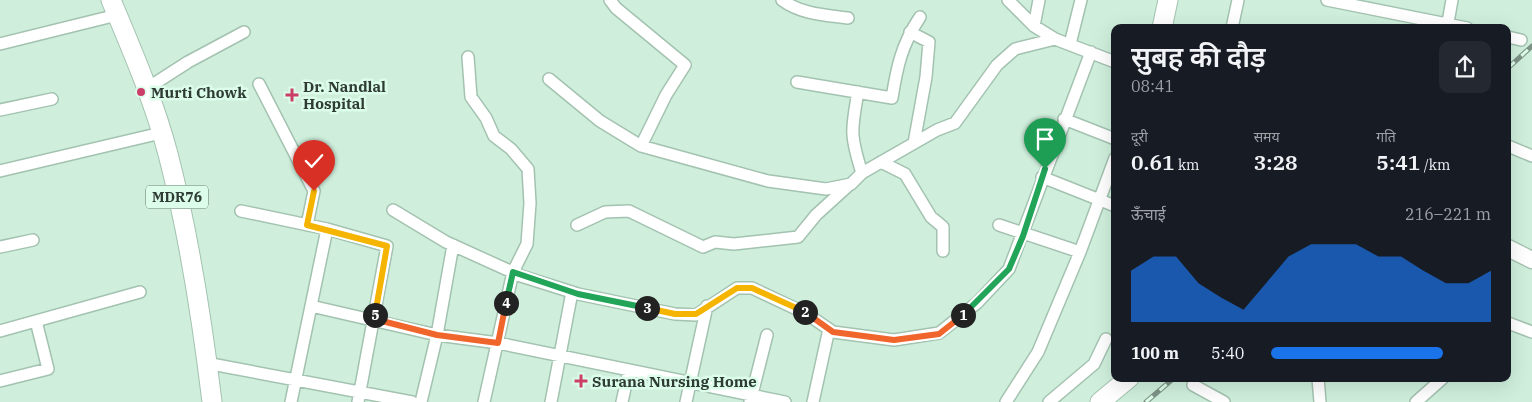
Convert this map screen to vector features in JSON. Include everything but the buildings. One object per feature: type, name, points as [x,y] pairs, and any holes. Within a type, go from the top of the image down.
[{"type":"main road","points":[[1163,24],[1168,0]]},
{"type":"main road","name":"MDR76","points":[[114,8],[146,89],[168,153],[194,284],[212,402]]},
{"type":"main road","points":[[1511,250],[1532,260]]},
{"type":"main road","points":[[1100,402],[1124,382]]},
{"type":"street","points":[[610,0],[616,8],[685,65],[666,95],[641,146]]},
{"type":"street","points":[[782,0],[791,6],[813,14],[848,18]]},
{"type":"street","points":[[1008,0],[1034,26],[1055,39],[1111,60]]},
{"type":"street","points":[[1034,26],[1039,0]]},
{"type":"street","points":[[1070,44],[1081,0]]},
{"type":"street","points":[[1233,24],[1238,0]]},
{"type":"street","points":[[1330,0],[1438,24]]},
{"type":"street","points":[[1447,24],[1452,0]]},
{"type":"street","points":[[0,44],[114,8]]},
{"type":"street","points":[[797,82],[892,98],[898,65],[910,32],[920,17]]},
{"type":"street","points":[[146,89],[188,62],[244,32]]},
{"type":"street","points":[[910,32],[929,42],[926,77],[914,144]]},
{"type":"street","points":[[1511,38],[1521,40]]},
{"type":"street","points":[[577,224],[604,212],[629,211],[702,248],[715,242],[734,244],[798,237],[816,215],[862,173],[955,122],[997,65],[1016,49],[1055,39]]},
{"type":"street","points":[[392,210],[453,245],[513,272],[572,292],[675,314],[696,314],[737,288],[752,288],[807,314],[829,329],[841,334],[894,340],[939,334],[977,303],[1009,269],[1024,232],[1042,177],[1091,52]]},
{"type":"street","points":[[468,57],[471,97],[486,118],[494,136],[511,149],[528,169],[530,203],[527,244],[513,272],[484,402]]},
{"type":"street","points":[[549,79],[600,122],[641,146],[768,181],[826,189],[851,184]]},
{"type":"street","points":[[259,84],[314,191],[307,225]]},
{"type":"street","points":[[858,92],[852,125],[852,142],[862,173]]},
{"type":"street","points":[[0,110],[52,98]]},
{"type":"street","points":[[1064,119],[1111,137]]},
{"type":"street","points":[[0,171],[160,133]]},
{"type":"street","points":[[1511,147],[1532,156]]},
{"type":"street","points":[[881,162],[905,174],[931,217],[943,227],[943,251]]},
{"type":"street","points":[[1006,402],[1038,352],[1080,252],[1111,169]]},
{"type":"street","points":[[1042,177],[1111,204]]},
{"type":"street","points":[[241,211],[326,229],[387,246],[359,397]]},
{"type":"street","points":[[999,225],[1080,252]]},
{"type":"street","points":[[290,402],[326,229]]},
{"type":"street","points":[[0,248],[33,240]]},
{"type":"street","points":[[421,402],[437,335],[453,245]]},
{"type":"street","points":[[0,331],[140,292]]},
{"type":"street","points":[[551,402],[572,292]]},
{"type":"street","points":[[311,306],[437,335],[498,343],[629,370],[751,399],[786,402]]},
{"type":"street","points":[[686,402],[706,306]]},
{"type":"street","points":[[0,381],[48,369],[36,321]]},
{"type":"street","points":[[1511,324],[1532,332]]},
{"type":"street","points":[[814,402],[829,329]]},
{"type":"street","points":[[751,399],[767,335]]},
{"type":"street","points":[[1049,402],[1094,364],[1106,339]]},
{"type":"street","points":[[206,363],[295,380],[359,397],[412,402]]},
{"type":"street","points":[[622,402],[629,370]]},
{"type":"street","points":[[1318,382],[1320,402]]},
{"type":"street","points":[[1416,402],[1438,382]]},
{"type":"street","points":[[1194,385],[1224,402]]},
{"type":"railway","points":[[1511,65],[1532,46]]},
{"type":"railway","points":[[1146,402],[1169,382]]},
{"type":"place","name":"Murti Chowk","points":[[141,92]]},
{"type":"place","name":"Dr. Nandlal Hospital","points":[[292,95]]},
{"type":"place","name":"Surana Nursing Home","points":[[581,381]]},
{"type":"route","points":[[314,191],[307,225],[387,246],[374,319],[437,335],[498,343],[513,272],[578,294],[675,314],[696,314],[737,288],[752,288],[769,294],[807,314],[833,332],[864,338],[894,340],[939,334],[977,303],[1009,269],[1023,236],[1045,169]]}]
